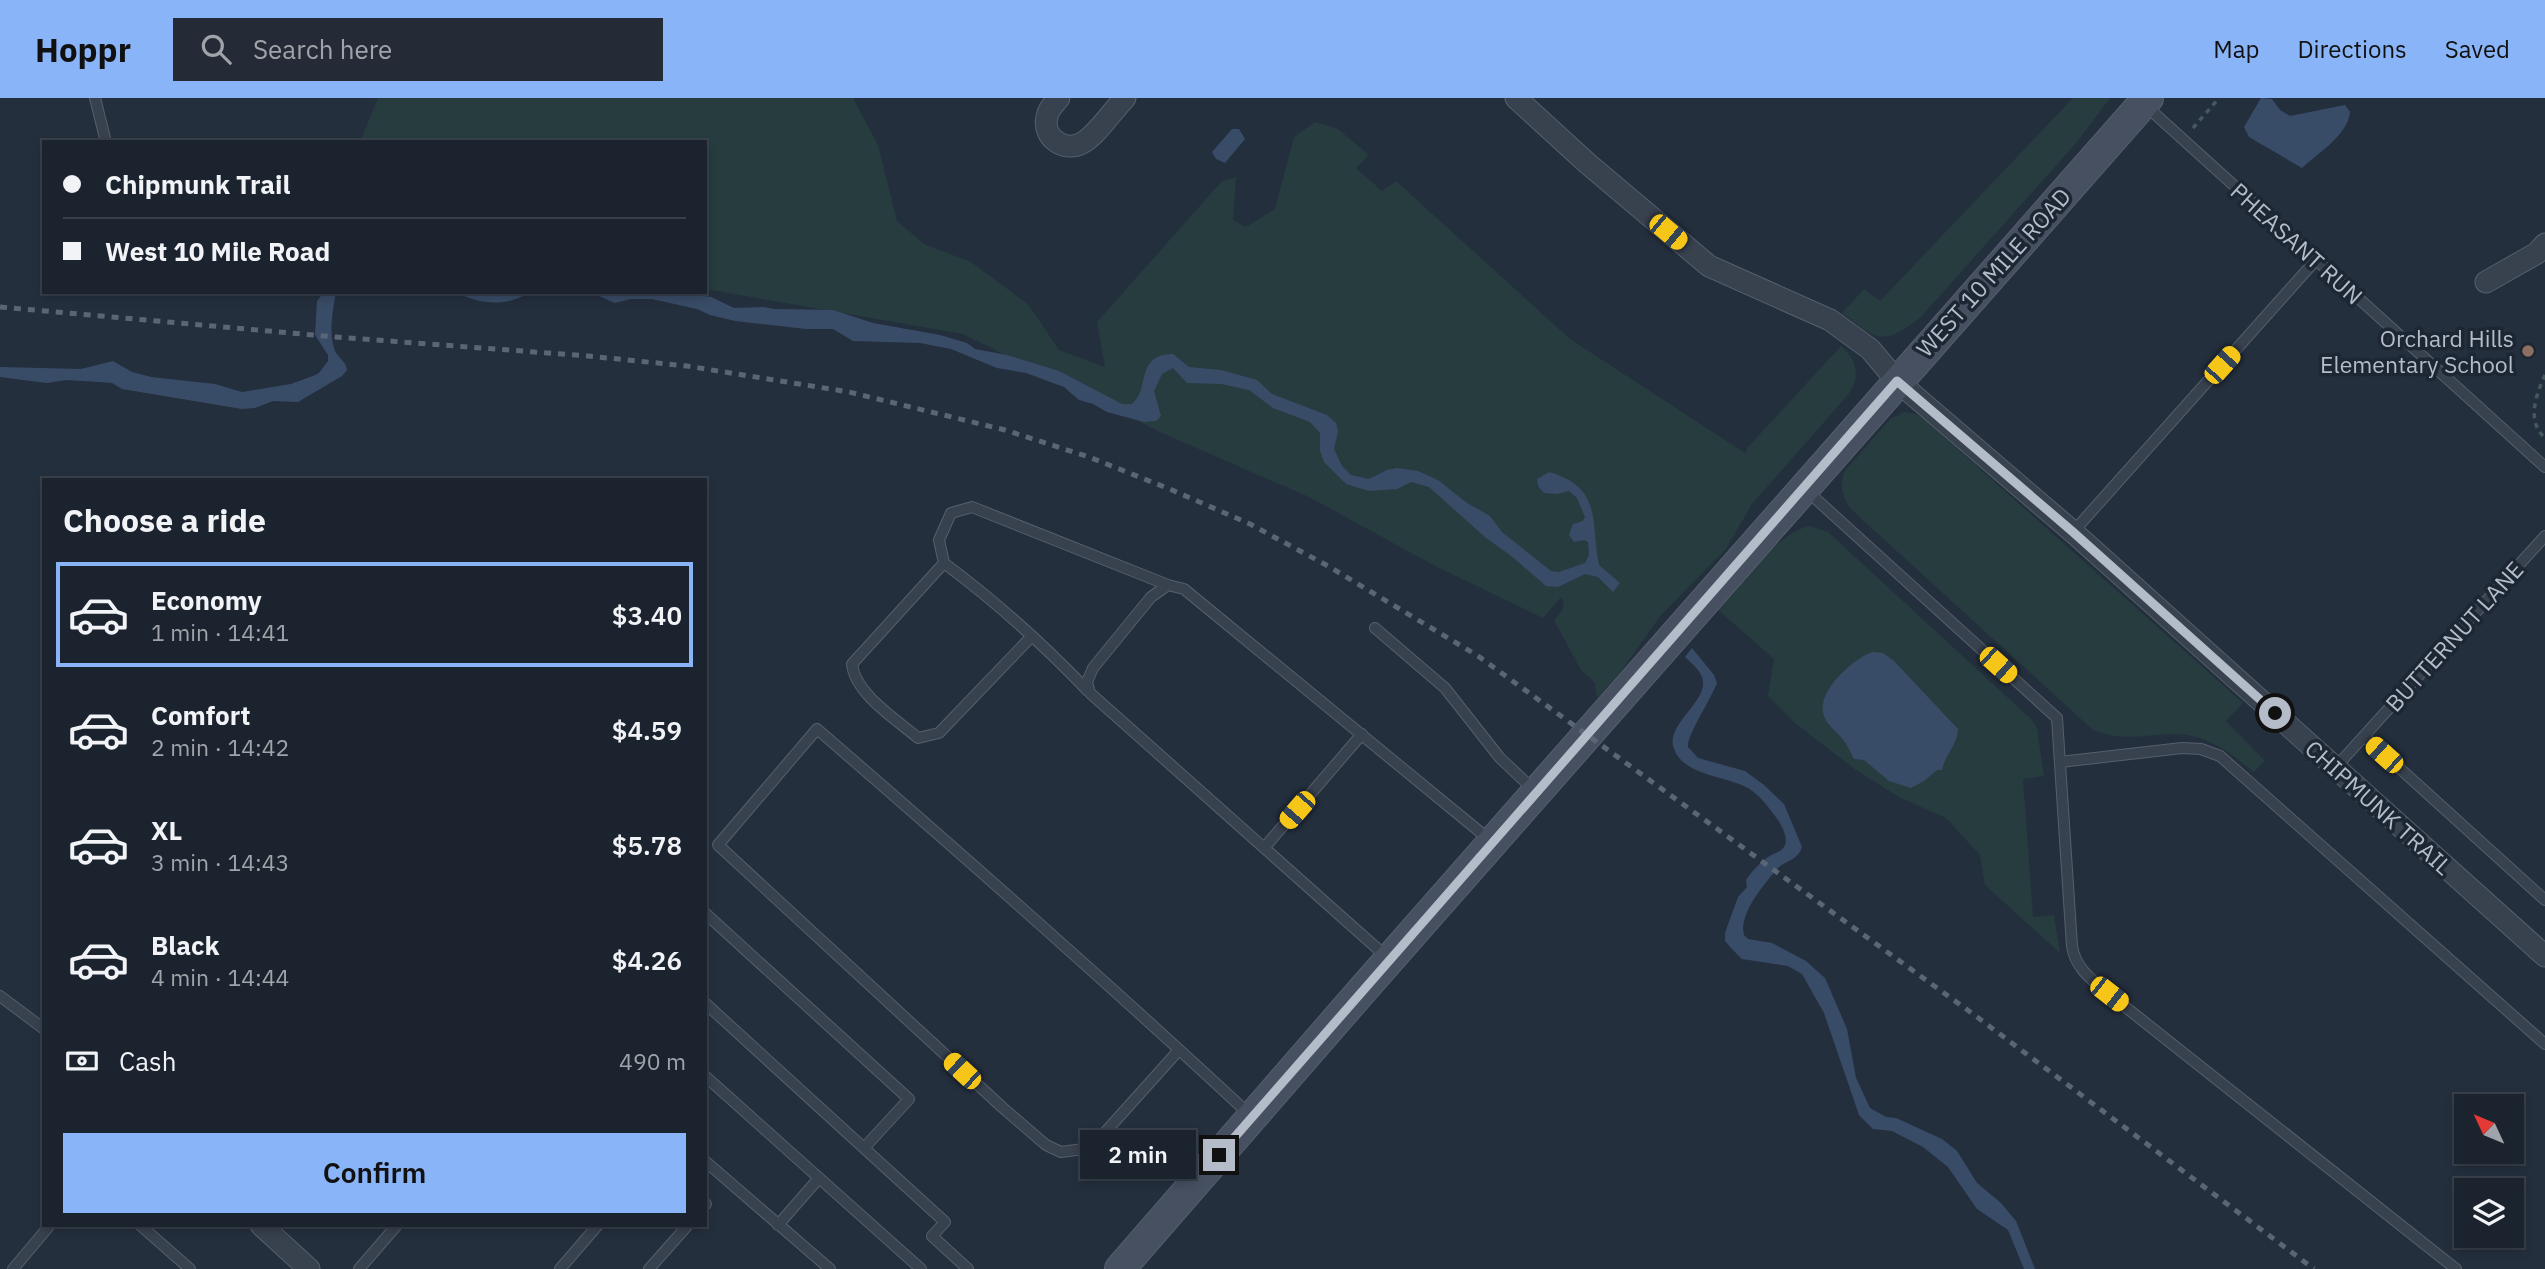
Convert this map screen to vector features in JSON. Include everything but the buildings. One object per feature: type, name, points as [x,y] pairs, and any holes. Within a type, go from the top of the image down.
[{"type":"main road","name":"WEST 10 MILE ROAD","points":[[1120,1269],[2145,101]]},
{"type":"street","points":[[1059,98],[1047,114],[1046,128],[1055,141],[1067,147],[1079,145],[1087,139],[1125,98]]},
{"type":"street","name":"CHIPMUNK TRAIL","points":[[1516,98],[1587,163],[1709,266],[1830,320],[1870,349],[1897,381],[2073,532],[2545,956]]},
{"type":"street","points":[[2486,282],[2537,253],[2545,244]]},
{"type":"street","points":[[263,1227],[310,1269]]},
{"type":"lane","points":[[96,98],[106,140]]},
{"type":"lane","name":"PHEASANT RUN","points":[[2145,101],[2182,139],[2315,261],[2545,467]]},
{"type":"lane","points":[[2073,532],[2315,261]]},
{"type":"lane","points":[[1804,488],[2057,718],[2072,946],[2074,959],[2082,971],[2456,1269]]},
{"type":"lane","points":[[1390,959],[1090,693],[969,581],[944,563],[939,540],[951,513],[972,507],[1184,589],[1493,843]]},
{"type":"lane","name":"BUTTERNUT LANE","points":[[2336,768],[2545,537]]},
{"type":"lane","points":[[944,563],[852,664],[853,676],[862,690],[918,738],[939,733],[1031,637]]},
{"type":"lane","points":[[1090,693],[1087,682],[1093,668],[1151,597],[1168,585]]},
{"type":"lane","points":[[1376,628],[1445,688],[1500,758],[1537,793]]},
{"type":"lane","points":[[1179,1050],[1091,1148],[1062,1152],[1046,1145],[718,845],[817,729],[1003,889],[1179,1050],[1252,1117]]},
{"type":"lane","points":[[1264,848],[1362,734]]},
{"type":"lane","points":[[2364,736],[2545,900]]},
{"type":"lane","points":[[2060,762],[2182,748],[2201,749],[2220,756],[2545,1044]]},
{"type":"lane","points":[[707,915],[909,1099],[864,1148]]},
{"type":"lane","points":[[0,996],[42,1028]]},
{"type":"lane","points":[[707,1005],[945,1222],[932,1236],[968,1269]]},
{"type":"lane","points":[[707,1078],[921,1269]]},
{"type":"lane","points":[[707,1163],[830,1269]]},
{"type":"lane","points":[[778,1225],[819,1178]]},
{"type":"lane","points":[[13,1269],[48,1227]]},
{"type":"lane","points":[[142,1227],[190,1269]]},
{"type":"lane","points":[[359,1269],[395,1227]]},
{"type":"lane","points":[[560,1269],[596,1227]]},
{"type":"lane","points":[[649,1269],[686,1227]]},
{"type":"path","points":[[2182,139],[2219,98]]},
{"type":"path","points":[[2545,375],[2536,394],[2534,417],[2537,431],[2545,438]]},
{"type":"green space","points":[[378,98],[853,98],[878,145],[897,221],[924,244],[971,262],[1028,304],[1059,350],[1105,367],[1097,322],[1222,181],[1236,177],[1233,220],[1246,227],[1275,209],[1294,137],[1315,122],[1338,129],[1369,155],[1356,168],[1382,191],[1396,181],[1570,339],[1745,453],[1841,346],[1854,363],[1856,376],[1847,396],[1752,504],[1726,549],[1661,615],[1619,674],[1597,698],[1595,683],[1581,670],[1554,620],[1564,607],[1561,597],[1543,618],[1435,566],[1309,497],[1162,433],[963,334],[707,289],[707,140],[361,140]]},
{"type":"green space","points":[[2073,98],[2110,98],[2077,142],[1920,318],[1897,333],[1880,336],[1872,334],[1842,313],[1864,289],[1880,301]]},
{"type":"green space","points":[[1905,412],[1916,414],[1926,421],[2243,703],[2226,721],[2265,761],[2254,772],[2223,749],[2197,737],[2175,734],[2131,737],[2093,730],[1854,512],[1843,494],[1844,472],[1890,419]]},
{"type":"green space","points":[[1810,526],[1828,532],[2032,720],[2037,728],[2044,776],[2023,779],[2033,917],[2054,915],[2060,953],[1985,885],[1980,855],[1946,818],[1899,797],[1856,770],[1796,724],[1768,696],[1774,659],[1716,608],[1773,548],[1786,537]]},
{"type":"water","points":[[2261,98],[2272,99],[2280,110],[2290,116],[2345,105],[2350,112],[2338,136],[2302,168],[2249,137],[2244,127]]},
{"type":"water","points":[[1232,129],[1239,129],[1245,139],[1225,163],[1216,159],[1212,152]]},
{"type":"water","points":[[322,294],[336,294],[332,322],[333,344],[347,370],[342,376],[298,402],[273,401],[255,408],[242,409],[122,389],[112,383],[66,380],[47,383],[0,377],[0,367],[81,369],[113,361],[132,372],[151,377],[215,384],[242,392],[291,384],[319,373],[328,361],[328,355],[315,335],[317,301]]},
{"type":"water","points":[[460,294],[526,294],[502,302],[474,299]]},
{"type":"water","points":[[588,294],[687,294],[711,297],[734,308],[833,310],[873,323],[940,335],[967,343],[975,349],[1007,355],[1059,371],[1122,404],[1132,404],[1138,398],[1148,366],[1153,360],[1173,354],[1189,367],[1221,370],[1257,380],[1272,394],[1327,415],[1336,423],[1338,432],[1334,449],[1342,466],[1351,475],[1369,479],[1397,468],[1418,471],[1438,480],[1467,503],[1490,516],[1502,532],[1551,571],[1559,572],[1585,563],[1589,555],[1588,542],[1574,542],[1569,535],[1573,524],[1583,521],[1585,517],[1577,498],[1569,491],[1544,493],[1538,486],[1537,479],[1549,472],[1567,479],[1587,497],[1594,521],[1599,565],[1620,583],[1613,592],[1598,577],[1585,574],[1558,587],[1546,586],[1486,538],[1429,487],[1411,482],[1397,489],[1369,491],[1346,484],[1324,462],[1320,451],[1320,433],[1310,422],[1273,408],[1249,390],[1221,384],[1187,383],[1173,368],[1162,374],[1154,391],[1161,416],[1156,421],[1144,422],[1107,412],[1079,400],[1064,387],[1026,373],[997,368],[951,349],[920,343],[853,341],[833,329],[806,329],[735,321],[652,299],[631,299],[615,303]]},
{"type":"water","points":[[1692,648],[1714,675],[1717,683],[1691,735],[1688,747],[1698,758],[1745,771],[1764,785],[1784,804],[1802,847],[1795,857],[1778,868],[1754,899],[1745,918],[1744,935],[1748,939],[1772,943],[1806,961],[1825,978],[1847,1029],[1856,1078],[1870,1108],[1942,1139],[1957,1151],[1977,1183],[2001,1203],[2016,1221],[2035,1269],[2024,1269],[2008,1230],[1977,1209],[1948,1167],[1923,1147],[1892,1131],[1873,1129],[1859,1115],[1824,1013],[1802,974],[1788,966],[1742,959],[1725,941],[1725,933],[1738,897],[1747,887],[1746,880],[1762,862],[1782,849],[1786,839],[1778,820],[1752,791],[1696,770],[1679,758],[1674,749],[1675,731],[1700,695],[1703,686],[1701,674],[1685,657]]},
{"type":"water","points":[[1872,652],[1883,653],[1894,661],[1958,729],[1956,740],[1942,770],[1937,770],[1911,788],[1889,781],[1864,760],[1854,759],[1824,716],[1825,697],[1830,687],[1846,669]]},
{"type":"railway","points":[[0,307],[687,366],[849,392],[1005,430],[1089,457],[1172,490],[1250,524],[1328,566],[1478,656],[1973,1014],[2314,1269]]},
{"type":"place","name":"Orchard Hills Elementary School","points":[[2528,351]]},
{"type":"route","points":[[1219,1155],[1897,381],[2073,532],[2275,713]]}]
